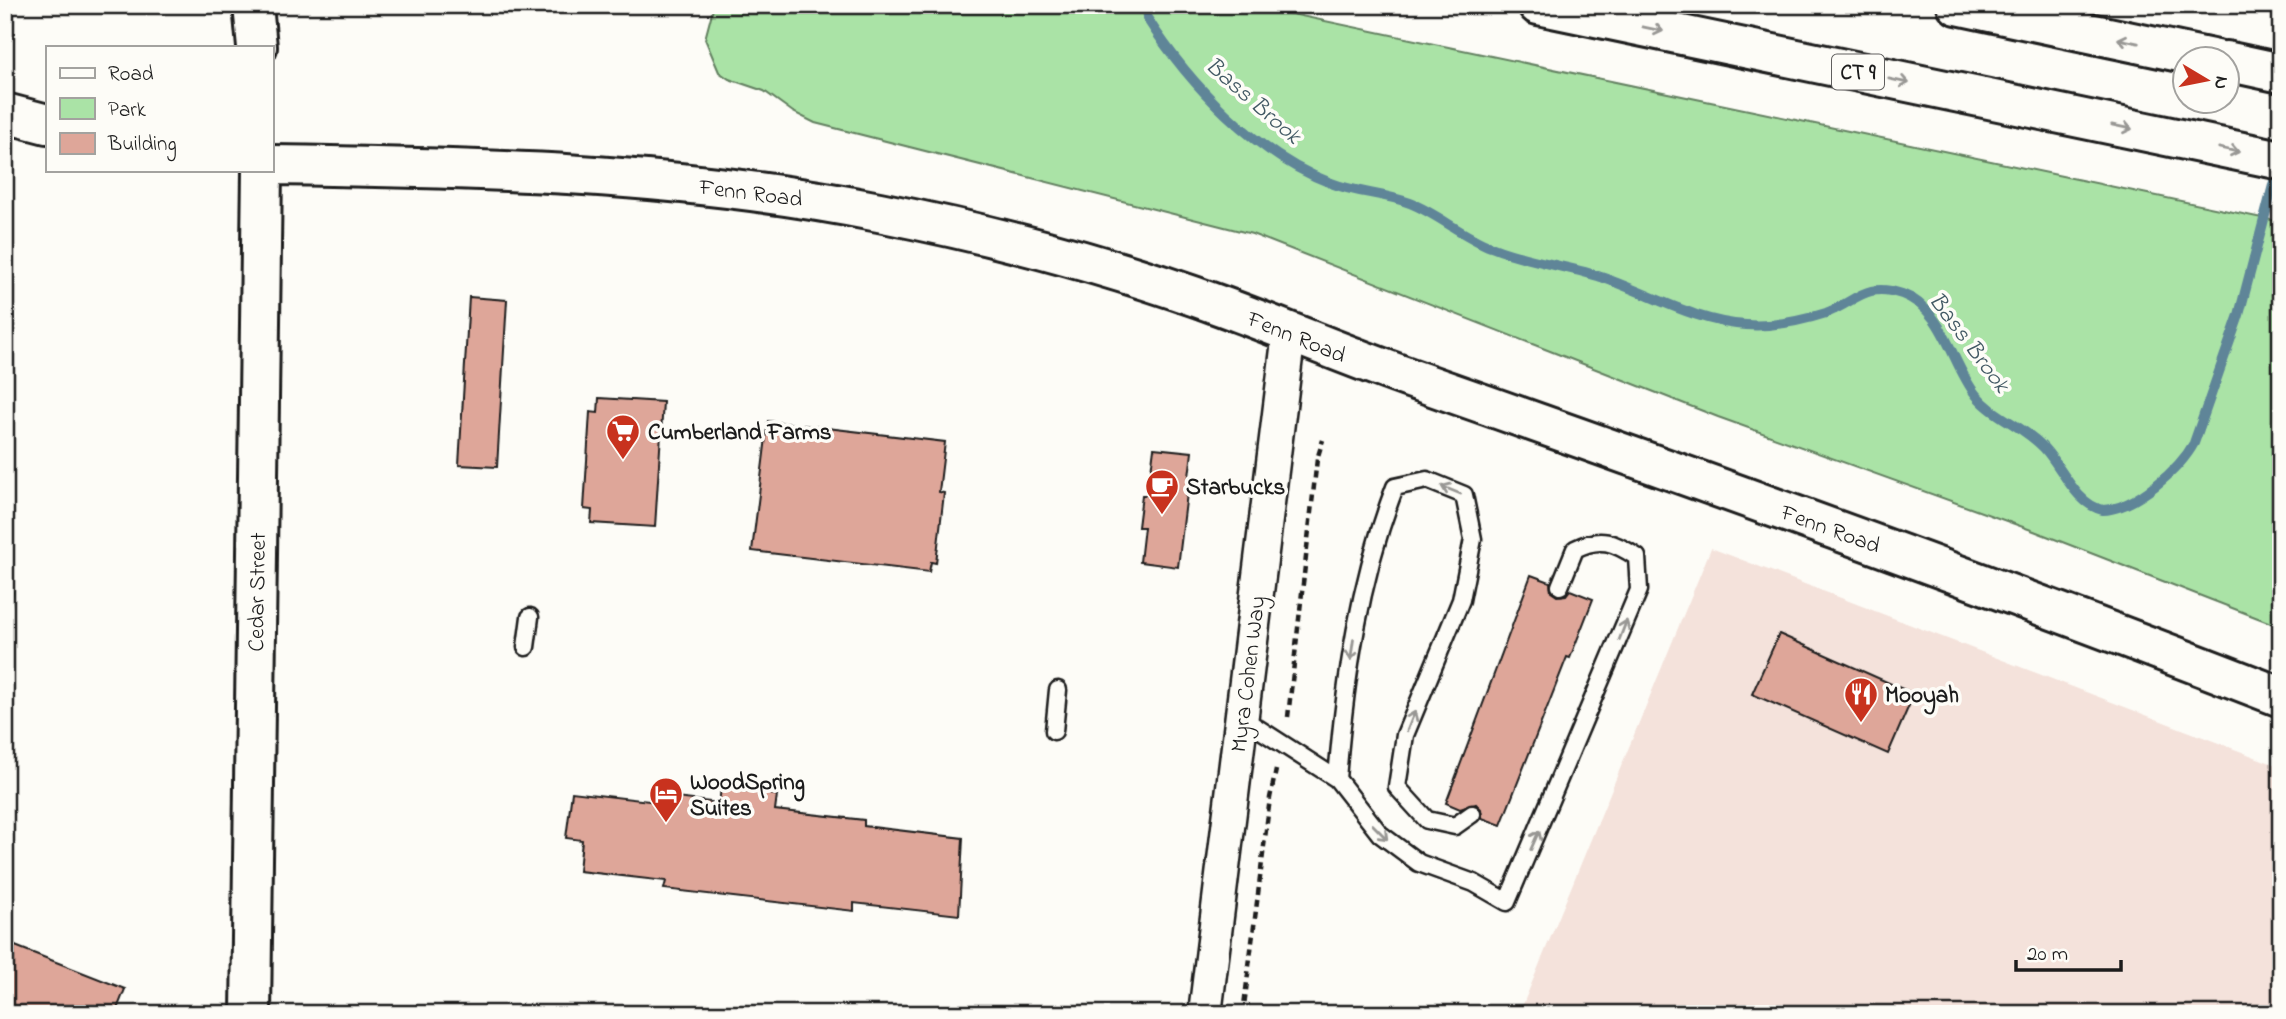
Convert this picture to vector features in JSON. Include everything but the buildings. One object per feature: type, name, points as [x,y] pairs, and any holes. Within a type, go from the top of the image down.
[{"type":"main road","points":[[253,5],[257,46]]},
{"type":"main road","name":"CT 9","points":[[1538,5],[2281,160]]},
{"type":"main road","points":[[1957,5],[2170,50]]},
{"type":"main road","points":[[2240,65],[2281,73]]},
{"type":"main road","points":[[5,113],[46,124]]},
{"type":"main road","name":"Fenn Road","points":[[273,165],[426,166],[709,186],[820,201],[1002,240],[1170,289],[1891,550],[2281,696]]},
{"type":"main road","name":"Cedar Street","points":[[251,1014],[262,172]]},
{"type":"street","name":"Myra Cohen Way","points":[[1205,1014],[1289,333]]},
{"type":"lane","points":[[1337,779],[1357,618],[1380,526],[1395,487],[1427,480],[1464,495],[1473,540],[1461,600],[1405,735],[1398,787],[1427,820],[1455,826],[1472,814]]},
{"type":"lane","points":[[1241,718],[1337,779],[1380,834],[1419,863],[1474,883],[1507,902],[1639,590],[1637,557],[1614,542],[1591,540],[1575,548],[1560,586]]},
{"type":"lane","points":[[526,647],[530,617]]},
{"type":"lane","points":[[1054,731],[1058,690]]},
{"type":"shaded area","points":[[1711,548],[2281,767],[2281,1014],[1519,1014]]},
{"type":"green space","points":[[714,5],[1249,5],[2281,222],[2281,627],[2034,531],[1718,417],[1252,234],[815,123],[793,112],[764,91],[729,79],[719,72],[705,39]]},
{"type":"green space","points":[[5,574],[13,592],[5,633]]},
{"type":"waterway","name":"Bass Brook","points":[[1147,18],[1204,92],[1251,136],[1277,155],[1303,171],[1331,183],[1410,203],[1480,242],[1504,252],[1598,276],[1689,312],[1727,323],[1756,325],[1797,321],[1826,313],[1870,291],[1889,291],[1916,301],[1937,324],[1976,395],[1992,410],[2036,440],[2077,493],[2093,506],[2103,510],[2129,503],[2155,486],[2178,464],[2194,443],[2239,315],[2278,166]]},
{"type":"place","name":"Cumberland Farms","points":[[623,461]]},
{"type":"place","name":"Starbucks","points":[[1162,516]]},
{"type":"place","name":"Mooyah","points":[[1861,724]]},
{"type":"place","name":"WoodSpring Suites","points":[[666,824]]}]
